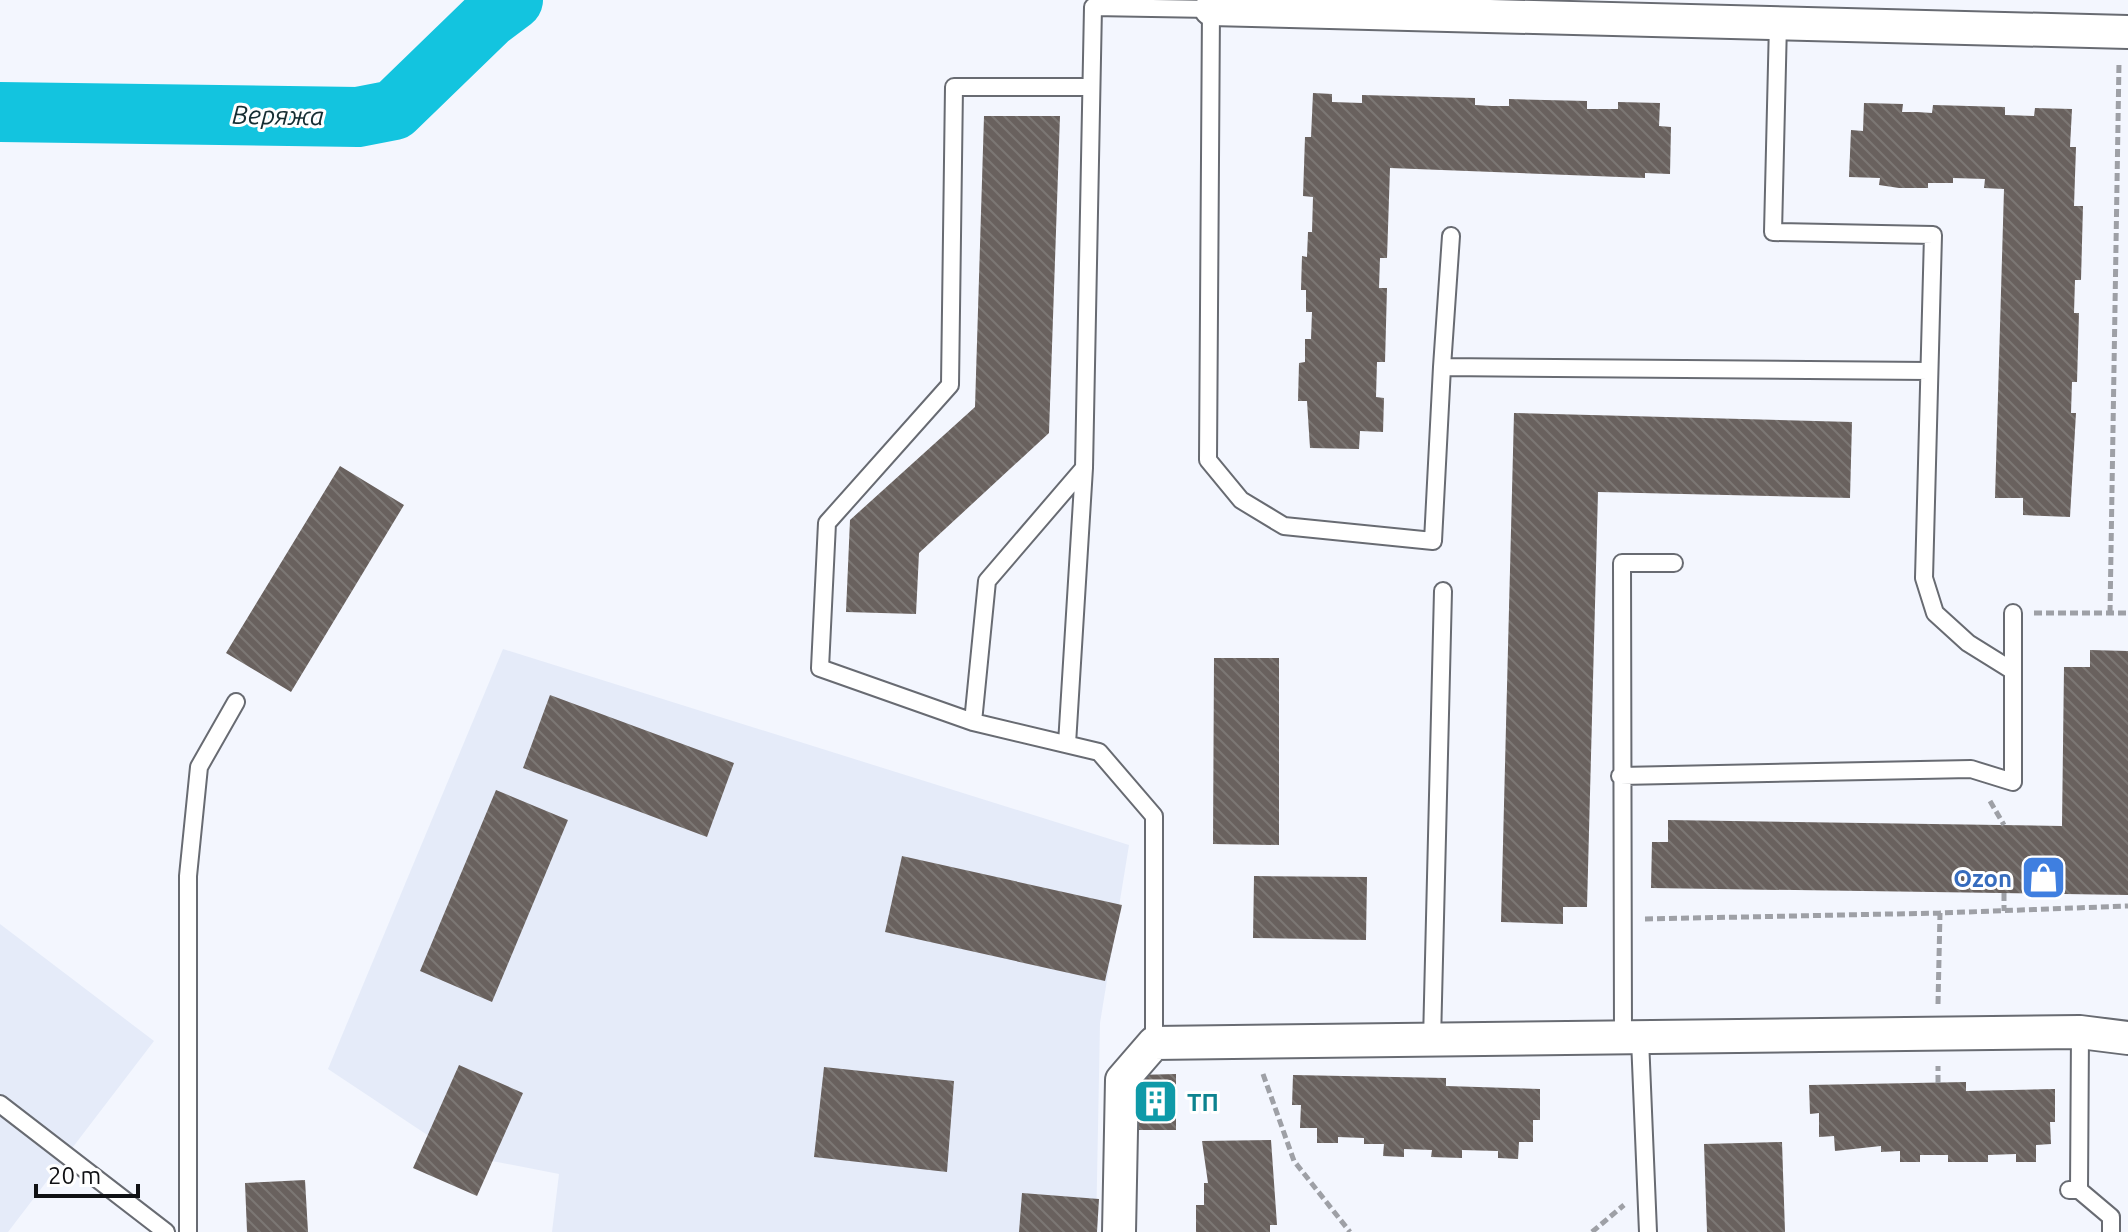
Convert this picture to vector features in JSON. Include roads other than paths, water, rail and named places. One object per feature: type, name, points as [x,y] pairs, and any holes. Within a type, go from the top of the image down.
[{"type":"street","points":[[1211,9],[2124,32]]},
{"type":"street","points":[[1119,1232],[1122,1080],[1154,1043],[2080,1032],[2128,1038]]},
{"type":"lane","points":[[1067,744],[1084,468],[1093,7],[1211,9],[1208,460],[1241,500],[1284,526],[1433,541],[1451,236]]},
{"type":"lane","points":[[1778,23],[1773,232],[1933,235],[1924,578],[1935,613],[1968,643],[2013,671]]},
{"type":"lane","points":[[1091,87],[954,87],[950,385],[827,523],[820,668],[973,722],[1099,752],[1154,816],[1154,1043]]},
{"type":"lane","points":[[1442,367],[1929,371]]},
{"type":"lane","points":[[973,722],[987,581],[1084,468]]},
{"type":"lane","points":[[1648,1232],[1621,919],[1622,563],[1674,563]]},
{"type":"lane","points":[[1432,1041],[1443,591]]},
{"type":"lane","points":[[1620,776],[1971,769],[2013,782],[2013,613]]},
{"type":"lane","points":[[188,1232],[188,876],[192,817],[199,767],[236,702]]},
{"type":"lane","points":[[2080,1032],[2074,1190],[2111,1217],[2111,1232]]},
{"type":"lane","points":[[0,1104],[166,1232]]},
{"type":"waterway","name":"Веряжа","points":[[0,112],[358,117],[394,110],[489,18],[513,0]]},
{"type":"place","name":"Ozon","points":[[2043,878]]},
{"type":"place","name":"ТП","points":[[1156,1102]]}]
